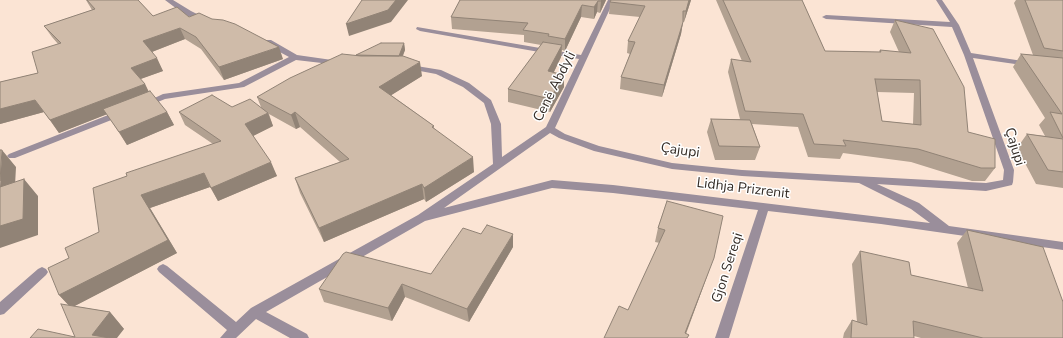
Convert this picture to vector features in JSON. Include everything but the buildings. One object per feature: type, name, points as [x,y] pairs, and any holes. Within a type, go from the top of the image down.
[{"type":"street","points":[[168,0],[188,13],[214,24]]},
{"type":"street","name":"Cenë Abdyli","points":[[498,166],[550,129],[611,0]]},
{"type":"street","name":"Çajupi","points":[[550,129],[562,136],[597,149],[672,166],[742,173],[986,187],[1008,182],[1009,170],[968,55],[955,25],[939,0]]},
{"type":"street","points":[[826,16],[955,25]]},
{"type":"street","points":[[420,29],[584,58]]},
{"type":"street","points":[[258,38],[272,43],[294,57],[345,64]]},
{"type":"street","points":[[968,55],[1041,66]]},
{"type":"street","points":[[12,156],[163,97],[241,85],[294,57]]},
{"type":"street","points":[[400,66],[408,66],[438,72],[466,85],[488,102],[496,124],[498,166]]},
{"type":"street","name":"Lidhja Prizrenit","points":[[163,269],[232,334],[255,312],[422,218],[498,166]]},
{"type":"street","name":"Çajupi","points":[[858,180],[915,206],[946,229]]},
{"type":"street","name":"Lidhja Prizrenit","points":[[422,218],[552,184],[613,189],[946,229],[1061,248]]},
{"type":"street","name":"Gjon Sereqi","points":[[722,338],[764,208]]},
{"type":"street","points":[[0,310],[42,272]]},
{"type":"street","points":[[255,312],[302,338]]}]
